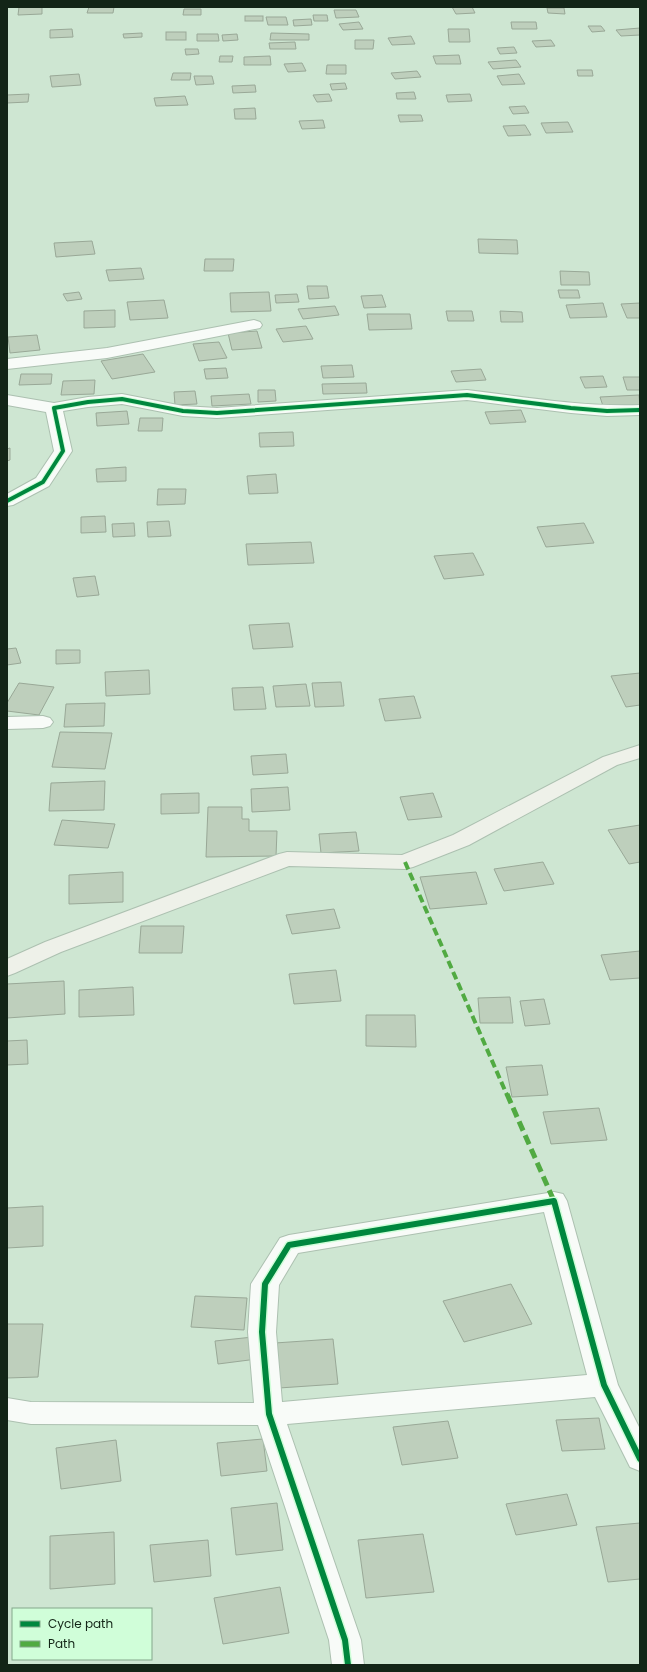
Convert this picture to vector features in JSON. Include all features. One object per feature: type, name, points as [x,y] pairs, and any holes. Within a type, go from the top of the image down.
[{"type":"main road","points":[[7,968],[54,947],[287,860],[405,862],[461,840],[610,761],[640,752]]},
{"type":"street","points":[[7,364],[107,353],[254,325]]},
{"type":"street","points":[[7,400],[54,408],[88,402],[122,399],[183,411],[217,413],[467,395],[571,408],[607,411],[640,410]]},
{"type":"street","points":[[7,501],[43,482],[63,451],[54,408]]},
{"type":"street","points":[[7,723],[43,722]]},
{"type":"street","points":[[348,1665],[345,1640],[269,1414],[262,1332],[265,1284],[289,1245],[554,1201],[604,1385],[640,1459]]},
{"type":"street","points":[[7,1409],[31,1413],[269,1414],[604,1385]]},
{"type":"building","points":[[19,7],[42,7],[42,14],[18,15]]},
{"type":"building","points":[[89,7],[114,7],[113,13],[87,13]]},
{"type":"building","points":[[452,7],[472,7],[475,13],[456,14]]},
{"type":"building","points":[[547,8],[564,8],[565,14],[548,13]]},
{"type":"building","points":[[184,9],[201,9],[201,15],[183,15]]},
{"type":"building","points":[[334,10],[356,10],[359,17],[336,18]]},
{"type":"building","points":[[313,15],[327,15],[328,21],[314,21]]},
{"type":"building","points":[[245,16],[263,16],[263,21],[245,21]]},
{"type":"building","points":[[266,17],[286,17],[288,25],[268,25]]},
{"type":"building","points":[[311,19],[312,25],[294,26],[293,20]]},
{"type":"building","points":[[359,22],[363,29],[343,30],[339,24]]},
{"type":"building","points":[[511,22],[536,22],[537,29],[512,29]]},
{"type":"building","points":[[588,26],[601,26],[605,31],[592,32]]},
{"type":"building","points":[[640,28],[640,35],[621,36],[616,30]]},
{"type":"building","points":[[72,29],[73,37],[50,38],[50,30]]},
{"type":"building","points":[[448,29],[469,29],[470,42],[449,42]]},
{"type":"building","points":[[166,32],[186,32],[186,40],[166,40]]},
{"type":"building","points":[[142,33],[142,37],[124,38],[123,34]]},
{"type":"building","points":[[271,33],[309,34],[309,40],[270,40]]},
{"type":"building","points":[[197,34],[218,34],[219,41],[197,41]]},
{"type":"building","points":[[237,34],[238,40],[223,41],[222,35]]},
{"type":"building","points":[[411,36],[415,44],[392,45],[388,38]]},
{"type":"building","points":[[355,40],[374,40],[373,49],[355,49]]},
{"type":"building","points":[[551,40],[555,46],[536,47],[532,41]]},
{"type":"building","points":[[295,42],[296,49],[270,49],[269,43]]},
{"type":"building","points":[[514,47],[517,53],[500,54],[497,48]]},
{"type":"building","points":[[185,49],[198,49],[199,54],[186,55]]},
{"type":"building","points":[[459,55],[461,64],[436,64],[433,56]]},
{"type":"building","points":[[220,56],[233,56],[232,62],[219,62]]},
{"type":"building","points":[[270,56],[271,65],[244,65],[244,57]]},
{"type":"building","points":[[516,60],[521,67],[493,69],[488,62]]},
{"type":"building","points":[[302,63],[306,71],[288,72],[284,64]]},
{"type":"building","points":[[327,65],[346,65],[346,74],[326,74]]},
{"type":"building","points":[[577,70],[592,70],[593,76],[578,76]]},
{"type":"building","points":[[417,71],[421,77],[395,79],[391,73]]},
{"type":"building","points":[[173,73],[191,73],[190,80],[171,80]]},
{"type":"building","points":[[79,74],[81,85],[52,87],[50,76]]},
{"type":"building","points":[[519,74],[525,84],[502,85],[497,76]]},
{"type":"building","points":[[194,76],[212,76],[214,84],[196,85]]},
{"type":"building","points":[[345,83],[347,89],[332,90],[330,84]]},
{"type":"building","points":[[255,85],[256,92],[233,93],[232,86]]},
{"type":"building","points":[[414,92],[416,99],[397,99],[396,93]]},
{"type":"building","points":[[29,94],[28,102],[7,103],[7,95]]},
{"type":"building","points":[[329,94],[332,101],[317,102],[313,95]]},
{"type":"building","points":[[470,94],[472,101],[448,102],[446,95]]},
{"type":"building","points":[[185,96],[188,105],[156,106],[154,98]]},
{"type":"building","points":[[525,106],[529,113],[513,114],[509,107]]},
{"type":"building","points":[[255,108],[256,119],[235,119],[234,109]]},
{"type":"building","points":[[398,115],[421,115],[423,121],[400,122]]},
{"type":"building","points":[[323,120],[325,128],[302,129],[299,121]]},
{"type":"building","points":[[568,122],[573,132],[546,133],[541,123]]},
{"type":"building","points":[[525,125],[531,135],[508,136],[503,126]]},
{"type":"building","points":[[478,239],[517,240],[518,254],[479,253]]},
{"type":"building","points":[[92,241],[95,254],[56,257],[54,243]]},
{"type":"building","points":[[205,259],[234,259],[233,271],[204,271]]},
{"type":"building","points":[[141,268],[144,279],[109,281],[106,270]]},
{"type":"building","points":[[560,271],[589,272],[590,285],[561,285]]},
{"type":"building","points":[[307,286],[327,286],[329,298],[309,299]]},
{"type":"building","points":[[558,290],[578,290],[580,298],[560,298]]},
{"type":"building","points":[[79,292],[82,299],[67,301],[63,294]]},
{"type":"building","points":[[269,292],[271,311],[231,312],[230,293]]},
{"type":"building","points":[[297,294],[299,302],[276,303],[275,295]]},
{"type":"building","points":[[382,295],[386,307],[364,308],[361,296]]},
{"type":"building","points":[[164,300],[168,318],[130,320],[127,302]]},
{"type":"building","points":[[603,303],[607,317],[570,318],[566,305]]},
{"type":"building","points":[[640,303],[640,318],[627,318],[621,304]]},
{"type":"building","points":[[335,306],[339,315],[303,319],[298,309]]},
{"type":"building","points":[[115,310],[115,327],[84,328],[84,311]]},
{"type":"building","points":[[446,311],[472,311],[474,321],[448,321]]},
{"type":"building","points":[[500,311],[522,312],[523,322],[501,322]]},
{"type":"building","points":[[367,314],[410,314],[412,329],[369,330]]},
{"type":"building","points":[[306,326],[313,339],[283,342],[276,329]]},
{"type":"building","points":[[257,331],[262,348],[232,350],[228,333]]},
{"type":"building","points":[[37,335],[40,350],[10,353],[8,337]]},
{"type":"building","points":[[219,342],[227,358],[199,361],[193,344]]},
{"type":"building","points":[[143,354],[155,372],[112,379],[101,361]]},
{"type":"building","points":[[352,365],[354,377],[323,378],[321,366]]},
{"type":"building","points":[[226,368],[228,378],[206,379],[204,369]]},
{"type":"building","points":[[481,369],[486,380],[456,382],[451,371]]},
{"type":"building","points":[[21,374],[52,374],[51,384],[19,385]]},
{"type":"building","points":[[603,376],[607,387],[585,388],[580,377]]},
{"type":"building","points":[[623,377],[640,377],[640,390],[627,390]]},
{"type":"building","points":[[95,380],[94,394],[61,395],[63,381]]},
{"type":"building","points":[[366,383],[367,393],[323,394],[322,384]]},
{"type":"building","points":[[258,390],[275,390],[276,401],[258,402]]},
{"type":"building","points":[[195,391],[197,404],[175,405],[174,392]]},
{"type":"building","points":[[249,394],[251,404],[212,406],[211,396]]},
{"type":"building","points":[[639,395],[640,407],[604,409],[600,397]]},
{"type":"building","points":[[521,410],[526,422],[490,424],[485,412]]},
{"type":"building","points":[[127,411],[129,424],[97,426],[96,413]]},
{"type":"building","points":[[140,418],[163,418],[162,431],[138,431]]},
{"type":"building","points":[[293,432],[294,446],[260,447],[259,433]]},
{"type":"building","points":[[10,448],[10,460],[7,461],[7,449]]},
{"type":"building","points":[[126,467],[126,481],[97,482],[96,469]]},
{"type":"building","points":[[276,474],[278,493],[249,494],[247,476]]},
{"type":"building","points":[[158,489],[186,489],[185,504],[157,505]]},
{"type":"building","points":[[105,516],[106,532],[81,533],[81,517]]},
{"type":"building","points":[[169,521],[171,536],[148,537],[147,522]]},
{"type":"building","points":[[134,523],[135,536],[113,537],[112,524]]},
{"type":"building","points":[[584,523],[594,543],[546,547],[537,527]]},
{"type":"building","points":[[311,542],[314,563],[248,565],[246,544]]},
{"type":"building","points":[[473,553],[484,575],[444,579],[434,556]]},
{"type":"building","points":[[95,576],[99,595],[77,597],[73,578]]},
{"type":"building","points":[[289,623],[293,647],[253,649],[249,625]]},
{"type":"building","points":[[16,648],[21,663],[7,665],[7,649]]},
{"type":"building","points":[[56,650],[80,650],[80,663],[56,664]]},
{"type":"building","points":[[149,670],[150,694],[106,696],[105,672]]},
{"type":"building","points":[[640,673],[640,705],[626,707],[611,676]]},
{"type":"building","points":[[341,682],[344,706],[315,707],[312,683]]},
{"type":"building","points":[[19,683],[54,687],[39,715],[7,711],[7,703]]},
{"type":"building","points":[[306,684],[310,706],[276,707],[273,686]]},
{"type":"building","points":[[263,687],[266,709],[234,710],[232,688]]},
{"type":"building","points":[[414,696],[421,718],[385,721],[379,699]]},
{"type":"building","points":[[105,703],[104,726],[64,727],[66,704]]},
{"type":"building","points":[[60,732],[112,733],[105,769],[52,767]]},
{"type":"building","points":[[286,754],[288,773],[253,775],[251,756]]},
{"type":"building","points":[[105,781],[104,810],[49,811],[51,783]]},
{"type":"building","points":[[288,787],[290,810],[252,812],[251,789]]},
{"type":"building","points":[[199,793],[199,813],[161,814],[161,794]]},
{"type":"building","points":[[433,793],[442,817],[408,820],[400,797]]},
{"type":"building","points":[[208,807],[242,807],[242,819],[249,819],[249,831],[277,831],[276,856],[206,857]]},
{"type":"building","points":[[62,820],[115,824],[108,848],[54,845]]},
{"type":"building","points":[[640,825],[640,862],[629,864],[608,830]]},
{"type":"building","points":[[356,832],[359,851],[321,853],[319,834]]},
{"type":"building","points":[[543,862],[554,884],[504,891],[494,869]]},
{"type":"building","points":[[123,872],[123,902],[69,904],[69,875]]},
{"type":"building","points":[[476,872],[487,904],[430,909],[420,877]]},
{"type":"building","points":[[334,909],[340,928],[292,934],[286,915]]},
{"type":"building","points":[[141,926],[184,926],[182,953],[139,953]]},
{"type":"building","points":[[640,951],[640,978],[610,980],[601,955]]},
{"type":"building","points":[[336,970],[341,1001],[294,1004],[289,974]]},
{"type":"building","points":[[64,981],[65,1014],[7,1018],[7,984]]},
{"type":"building","points":[[133,987],[134,1015],[79,1017],[79,990]]},
{"type":"building","points":[[510,997],[513,1023],[480,1023],[478,998]]},
{"type":"building","points":[[544,999],[550,1024],[525,1026],[520,1001]]},
{"type":"building","points":[[366,1015],[415,1015],[416,1047],[366,1046]]},
{"type":"building","points":[[27,1040],[28,1064],[7,1065],[7,1041]]},
{"type":"building","points":[[542,1065],[548,1095],[512,1097],[506,1067]]},
{"type":"building","points":[[599,1108],[607,1140],[551,1144],[543,1112]]},
{"type":"building","points":[[43,1206],[43,1246],[7,1248],[7,1208]]},
{"type":"building","points":[[511,1284],[532,1324],[464,1342],[443,1301]]},
{"type":"building","points":[[195,1296],[247,1298],[244,1330],[191,1327]]},
{"type":"building","points":[[7,1324],[43,1324],[38,1377],[7,1378]]},
{"type":"building","points":[[253,1337],[257,1359],[218,1364],[215,1341]]},
{"type":"building","points":[[333,1339],[338,1384],[279,1388],[275,1343]]},
{"type":"building","points":[[599,1418],[605,1449],[562,1451],[556,1420]]},
{"type":"building","points":[[448,1421],[458,1458],[402,1465],[393,1427]]},
{"type":"building","points":[[263,1439],[267,1471],[221,1476],[217,1443]]},
{"type":"building","points":[[116,1440],[121,1481],[61,1489],[56,1448]]},
{"type":"building","points":[[567,1494],[577,1525],[516,1535],[506,1504]]},
{"type":"building","points":[[277,1503],[283,1550],[236,1555],[231,1508]]},
{"type":"building","points":[[640,1523],[640,1579],[608,1582],[596,1527]]},
{"type":"building","points":[[114,1532],[115,1584],[50,1589],[50,1536]]},
{"type":"building","points":[[423,1534],[434,1592],[366,1598],[358,1540]]},
{"type":"building","points":[[208,1540],[211,1576],[154,1582],[150,1545]]},
{"type":"building","points":[[280,1587],[289,1633],[223,1644],[214,1598]]},
{"type":"marked path","points":[[405,862],[554,1201]]},
{"type":"cycle path","points":[[7,501],[43,482],[63,451],[54,408],[88,402],[122,399],[183,411],[217,413],[467,395],[571,408],[607,411],[640,410]]},
{"type":"cycle path","points":[[348,1665],[345,1640],[269,1414],[262,1332],[265,1284],[289,1245],[554,1201],[604,1385],[640,1459]]}]
